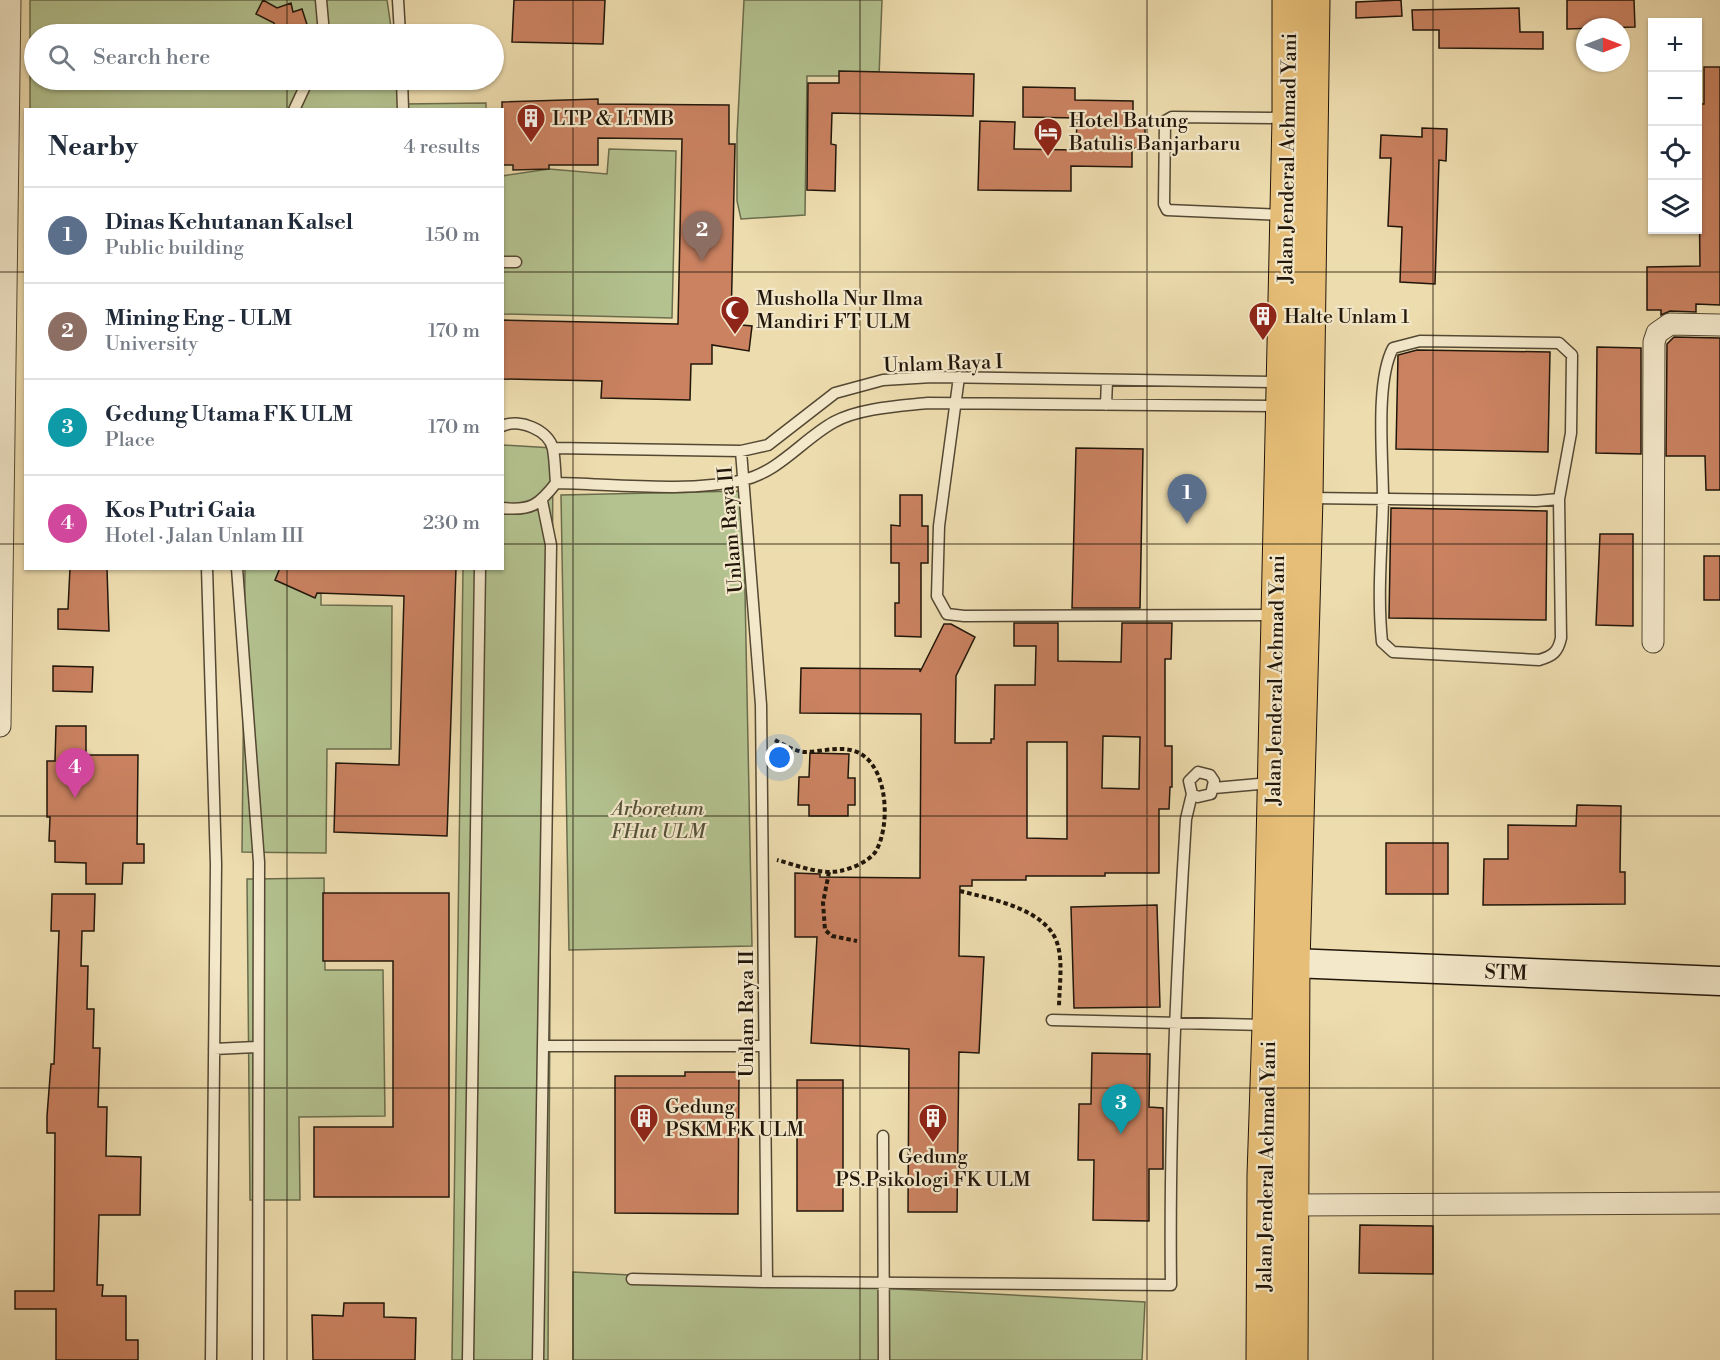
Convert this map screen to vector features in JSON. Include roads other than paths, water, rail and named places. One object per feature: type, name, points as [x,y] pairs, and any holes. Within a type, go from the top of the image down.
[{"type":"highway","name":"Jalan Jenderal Achmad Yani","points":[[1282,1186],[1269,1025],[1281,394],[1289,118],[1289,0]]},
{"type":"highway","name":"Jalan Jenderal Achmad Yani","points":[[1263,1360],[1276,1269],[1293,963],[1306,498],[1313,0]]},
{"type":"highway","name":"Jalan Jenderal Achmad Yani","points":[[1276,1269],[1291,1360]]},
{"type":"street","points":[[0,726],[10,0]]},
{"type":"street","points":[[1653,642],[1654,342],[1657,333],[1671,324],[1720,325]]},
{"type":"street","name":"STM","points":[[1293,963],[1720,981]]},
{"type":"street","points":[[1282,1186],[1720,1203]]},
{"type":"lane","points":[[321,0],[323,24]]},
{"type":"lane","points":[[398,0],[399,24]]},
{"type":"lane","points":[[295,108],[303,90]]},
{"type":"lane","points":[[402,90],[403,108]]},
{"type":"lane","points":[[1286,215],[1167,210],[1164,204],[1165,121],[1172,117],[1289,118]]},
{"type":"lane","points":[[504,262],[516,262]]},
{"type":"lane","points":[[1420,341],[1559,343],[1572,355],[1571,432],[1559,498],[1561,638],[1558,649],[1551,657],[1539,660],[1393,652],[1382,642],[1378,610],[1386,362],[1393,348],[1420,341]]},
{"type":"lane","points":[[959,377],[939,526],[938,596],[946,614],[964,616],[1277,615]]},
{"type":"lane","name":"Unlam Raya I","points":[[553,448],[741,451],[768,445],[835,393],[883,380],[959,377],[1107,380],[1281,394]]},
{"type":"lane","points":[[1106,405],[1107,380]]},
{"type":"lane","name":"Unlam Raya I","points":[[556,483],[702,486],[744,480],[780,463],[835,421],[883,408],[956,403],[1106,405],[1281,394]]},
{"type":"lane","points":[[504,425],[530,426],[548,439],[553,448],[556,483],[542,501],[522,510],[504,508]]},
{"type":"lane","name":"Unlam Raya II","points":[[741,451],[761,732],[767,1282]]},
{"type":"lane","points":[[1306,498],[1383,501],[1536,501],[1559,498]]},
{"type":"lane","points":[[538,1360],[551,545],[542,501]]},
{"type":"lane","points":[[207,570],[216,864],[210,1360]]},
{"type":"lane","points":[[237,570],[259,862],[258,1360]]},
{"type":"lane","points":[[468,1360],[480,570]]},
{"type":"lane","points":[[632,1279],[1171,1285],[1169,1165],[1173,1024],[1186,819],[1192,794],[1188,782],[1198,772],[1210,775],[1214,788]]},
{"type":"lane","points":[[1192,794],[1205,797],[1214,788],[1273,782]]},
{"type":"lane","points":[[1056,1020],[1269,1025]]},
{"type":"lane","points":[[544,1046],[764,1046]]},
{"type":"lane","points":[[214,1049],[257,1047]]},
{"type":"lane","points":[[883,1136],[884,1360]]},
{"type":"place","name":"LTP & LTMB","points":[[531,144]]},
{"type":"place","name":"Hotel Batung Batulis Banjarbaru","points":[[1048,158]]},
{"type":"place","name":"Mining Eng - ULM","points":[[702,261]]},
{"type":"place","name":"Musholla Nur Ilma Mandiri FT ULM","points":[[735,336]]},
{"type":"place","name":"Halte Unlam 1","points":[[1263,342]]},
{"type":"place","name":"Dinas Kehutanan Kalsel","points":[[1187,524]]},
{"type":"place","name":"Kos Putri Gaia","points":[[75,798]]},
{"type":"place","name":"Gedung Utama FK ULM","points":[[1121,1134]]},
{"type":"place","name":"Gedung PSKM FK ULM","points":[[644,1144]]},
{"type":"place","name":"Gedung PS.Psikologi FK ULM","points":[[933,1144]]},
{"type":"park label","name":"Arboretum FHut ULM","points":[[658,820]]}]
